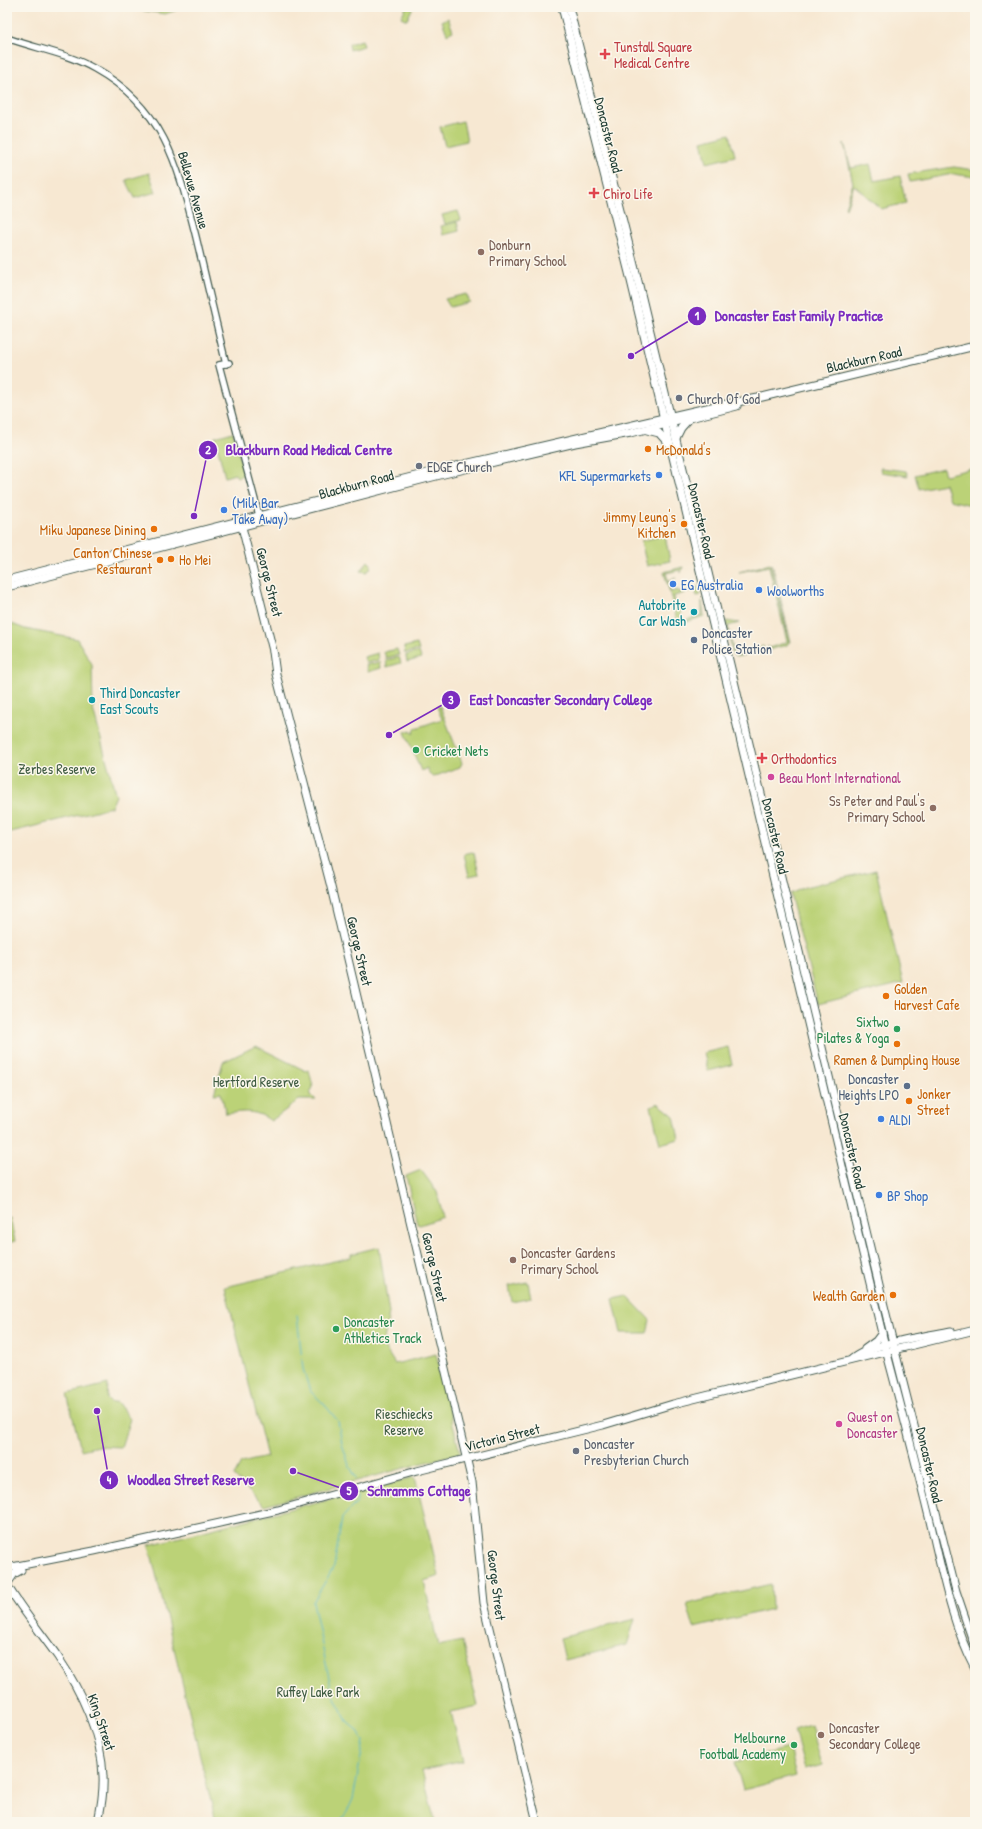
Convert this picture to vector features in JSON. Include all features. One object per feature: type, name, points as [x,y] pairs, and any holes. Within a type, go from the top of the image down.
[{"type":"main road","name":"Doncaster Road","points":[[562,7],[599,142],[668,420],[671,448],[711,620],[862,1215],[886,1315],[890,1348],[944,1543],[975,1647]]},
{"type":"main road","name":"Doncaster Road","points":[[569,7],[660,403],[676,438],[719,617],[882,1333],[890,1348]]},
{"type":"main road","name":"Blackburn Road","points":[[7,580],[975,346]]},
{"type":"main road","name":"Blackburn Road","points":[[668,420],[691,418],[734,407],[758,398]]},
{"type":"main road","points":[[660,403],[655,414],[644,426],[662,434],[671,448]]},
{"type":"main road","points":[[676,438],[681,428],[691,418]]},
{"type":"main road","name":"George Street","points":[[241,523],[273,652],[285,692],[290,720],[399,1172],[474,1492],[484,1603],[537,1822]]},
{"type":"main road","name":"Blackburn Road","points":[[7,587],[132,550]]},
{"type":"main road","points":[[711,620],[719,617]]},
{"type":"main road","points":[[862,1215],[862,1230],[867,1250],[864,1253]]},
{"type":"main road","points":[[876,1307],[878,1299],[874,1279],[877,1277]]},
{"type":"main road","points":[[886,1315],[895,1333],[905,1340]]},
{"type":"main road","points":[[890,1348],[905,1340],[975,1326]]},
{"type":"main road","points":[[890,1348],[975,1330]]},
{"type":"main road","points":[[858,1354],[876,1341],[882,1333]]},
{"type":"main road","name":"Victoria Street","points":[[852,1359],[858,1354],[890,1348]]},
{"type":"main road","name":"Victoria Street","points":[[8,1569],[20,1570],[80,1553],[284,1508],[417,1471],[603,1425],[673,1404],[852,1359],[864,1358],[890,1348]]},
{"type":"main road","name":"Doncaster Road","points":[[909,1417],[936,1545],[963,1642],[975,1668]]},
{"type":"main road","points":[[936,1545],[944,1543]]},
{"type":"main road","name":"Victoria Street","points":[[8,1569],[69,1556]]},
{"type":"main road","points":[[7,1584],[14,1574],[20,1570]]},
{"type":"main road","name":"King Street","points":[[7,1584],[74,1685],[87,1711],[97,1741],[103,1776],[98,1822]]},
{"type":"main road","name":"King Street","points":[[7,1593],[31,1626],[45,1640]]},
{"type":"main road","points":[[963,1642],[972,1640]]},
{"type":"street","name":"Bellevue Avenue","points":[[7,38],[61,53],[97,69],[127,92],[154,122],[168,146],[181,178],[222,344],[224,364],[223,377],[259,518]]},
{"type":"green space","points":[[135,7],[186,7],[165,14],[139,10]]},
{"type":"green space","points":[[406,7],[413,7],[407,20],[401,17]]},
{"type":"green space","points":[[448,18],[453,31],[447,34],[442,21]]},
{"type":"green space","points":[[362,40],[364,46],[350,50],[349,44]]},
{"type":"green space","points":[[463,121],[467,141],[445,146],[440,127]]},
{"type":"green space","points":[[730,134],[735,156],[707,163],[702,141]]},
{"type":"green space","points":[[844,143],[851,168],[870,164],[874,181],[900,176],[906,203],[881,209],[854,185],[846,208],[845,207],[853,183]]},
{"type":"green space","points":[[954,167],[975,170],[975,177],[953,174],[910,182],[908,174]]},
{"type":"green space","points":[[149,173],[156,192],[135,198],[126,180]]},
{"type":"green space","points":[[458,211],[461,220],[445,224],[442,215]]},
{"type":"green space","points":[[457,222],[459,231],[443,235],[441,226]]},
{"type":"green space","points":[[466,294],[470,302],[450,307],[445,299]]},
{"type":"green space","points":[[233,432],[244,475],[237,477],[235,474],[225,477],[215,437]]},
{"type":"green space","points":[[880,468],[906,471],[908,476],[881,472]]},
{"type":"green space","points":[[943,468],[945,475],[975,468],[975,506],[950,500],[945,484],[919,489],[915,475]]},
{"type":"green space","points":[[665,535],[670,561],[647,566],[641,541]]},
{"type":"green space","points":[[368,561],[371,564],[370,569],[366,572],[361,571]]},
{"type":"green space","points":[[770,564],[789,642],[787,645],[768,650],[768,646],[769,648],[787,642],[769,566],[739,572]]},
{"type":"green space","points":[[772,564],[791,642],[790,642]]},
{"type":"green space","points":[[683,567],[681,573],[680,570],[666,573],[668,580],[676,578],[668,581],[671,592],[678,590],[679,592],[698,587],[701,595],[697,596],[695,590],[674,596],[676,608],[680,608],[682,623],[678,623],[664,572]]},
{"type":"green space","points":[[702,601],[704,616],[686,622],[686,620],[702,615]]},
{"type":"green space","points":[[726,621],[739,623],[728,626],[734,654],[737,653],[738,656],[750,653],[750,650],[753,649],[754,653],[760,651],[760,647],[763,646],[764,651],[736,657],[733,655]]},
{"type":"green space","name":"Zerbes Reserve","points":[[7,622],[25,629],[77,639],[92,664],[93,709],[116,796],[111,807],[7,833]]},
{"type":"green space","points":[[417,644],[419,650],[405,653],[404,647]]},
{"type":"green space","points":[[397,649],[399,655],[386,658],[384,652]]},
{"type":"green space","points":[[419,652],[421,658],[407,662],[406,655]]},
{"type":"green space","points":[[378,653],[379,660],[366,663],[364,657]]},
{"type":"green space","points":[[399,657],[401,663],[387,667],[386,660]]},
{"type":"green space","points":[[380,662],[381,668],[368,672],[366,665]]},
{"type":"green space","points":[[440,706],[462,763],[460,767],[433,777],[430,775],[427,768],[421,771],[405,732],[411,730],[413,734],[416,728],[442,719],[437,707]]},
{"type":"green space","points":[[474,853],[479,874],[469,876],[464,854]]},
{"type":"green space","points":[[876,870],[903,983],[818,1004],[790,894],[805,887]]},
{"type":"green space","name":"Hertford Reserve","points":[[256,1046],[306,1071],[309,1070],[313,1087],[310,1094],[316,1100],[299,1100],[271,1121],[266,1117],[250,1112],[226,1114],[221,1093],[214,1094],[223,1062]]},
{"type":"green space","points":[[728,1047],[732,1065],[708,1071],[704,1053]]},
{"type":"green space","points":[[658,1103],[674,1116],[679,1139],[660,1144],[651,1106]]},
{"type":"green space","points":[[421,1170],[437,1192],[443,1217],[420,1225],[417,1224],[406,1176]]},
{"type":"green space","points":[[10,1218],[15,1241],[7,1243],[7,1219]]},
{"type":"green space","name":"Rieschiecks Reserve","points":[[379,1247],[389,1313],[383,1345],[395,1364],[436,1354],[460,1453],[264,1506],[234,1476],[241,1463],[267,1457],[225,1287],[351,1257],[351,1254]]},
{"type":"green space","points":[[528,1282],[531,1298],[512,1302],[509,1286]]},
{"type":"green space","points":[[627,1296],[650,1320],[647,1333],[621,1333],[613,1299]]},
{"type":"green space","points":[[108,1384],[107,1399],[111,1403],[117,1402],[130,1419],[121,1447],[98,1446],[81,1450],[67,1394]]},
{"type":"green space","name":"Ruffey Lake Park","points":[[415,1477],[439,1576],[424,1581],[438,1646],[462,1641],[478,1706],[451,1712],[463,1761],[422,1771],[435,1822],[216,1822],[149,1545]]},
{"type":"green space","points":[[771,1584],[772,1609],[694,1628],[687,1604]]},
{"type":"green space","points":[[635,1619],[627,1645],[565,1660],[560,1638]]},
{"type":"green space","points":[[811,1725],[822,1765],[805,1770],[794,1730]]},
{"type":"green space","points":[[789,1748],[796,1776],[743,1790],[735,1762]]},
{"type":"waterway","points":[[297,1315],[303,1369],[310,1391],[324,1404],[338,1421],[342,1444],[349,1465],[356,1478]]},
{"type":"waterway","points":[[339,1822],[347,1812],[353,1799],[364,1741],[358,1731],[348,1723],[332,1692],[313,1602],[334,1567],[342,1518],[356,1503],[358,1495]]},
{"type":"place","name":"Tunstall Square Medical Centre","points":[[605,54]]},
{"type":"place","name":"Chiro Life","points":[[594,193]]},
{"type":"place","name":"Donburn Primary School","points":[[481,252]]},
{"type":"place","name":"Doncaster East Family Practice","points":[[631,356]]},
{"type":"place","name":"Church Of God","points":[[679,398]]},
{"type":"place","name":"McDonald's","points":[[648,449]]},
{"type":"place","name":"EDGE Church","points":[[419,466]]},
{"type":"place","name":"KFL Supermarkets","points":[[659,475]]},
{"type":"place","name":"(Milk Bar Take Away)","points":[[224,510]]},
{"type":"place","name":"Blackburn Road Medical Centre","points":[[194,516]]},
{"type":"place","name":"Jimmy Leung's Kitchen","points":[[684,524]]},
{"type":"place","name":"Miku Japanese Dining","points":[[154,529]]},
{"type":"place","name":"Ho Mei","points":[[171,559]]},
{"type":"place","name":"Canton Chinese Restaurant","points":[[160,560]]},
{"type":"place","name":"EG Australia","points":[[673,584]]},
{"type":"place","name":"Woolworths","points":[[759,590]]},
{"type":"place","name":"Autobrite Car Wash","points":[[694,612]]},
{"type":"place","name":"Doncaster Police Station","points":[[694,640]]},
{"type":"place","name":"Third Doncaster East Scouts","points":[[92,700]]},
{"type":"place","name":"East Doncaster Secondary College","points":[[389,735]]},
{"type":"place","name":"Cricket Nets","points":[[416,750]]},
{"type":"place","name":"Orthodontics","points":[[762,758]]},
{"type":"place","name":"Beau Mont International","points":[[771,777]]},
{"type":"place","name":"Ss Peter and Paul's Primary School","points":[[933,808]]},
{"type":"place","name":"Golden Harvest Cafe","points":[[886,996]]},
{"type":"place","name":"Sixtwo Pilates & Yoga","points":[[897,1029]]},
{"type":"place","name":"Ramen & Dumpling House","points":[[897,1044]]},
{"type":"place","name":"Doncaster Heights LPO","points":[[907,1086]]},
{"type":"place","name":"Jonker Street","points":[[909,1101]]},
{"type":"place","name":"ALDI","points":[[881,1119]]},
{"type":"place","name":"BP Shop","points":[[879,1195]]},
{"type":"place","name":"Doncaster Gardens Primary School","points":[[513,1260]]},
{"type":"place","name":"Wealth Garden","points":[[893,1295]]},
{"type":"place","name":"Doncaster Athletics Track","points":[[336,1329]]},
{"type":"place","name":"Woodlea Street Reserve","points":[[97,1411]]},
{"type":"place","name":"Quest on Doncaster","points":[[839,1424]]},
{"type":"place","name":"Doncaster Presbyterian Church","points":[[576,1451]]},
{"type":"place","name":"Schramms Cottage","points":[[293,1471]]},
{"type":"place","name":"Doncaster Secondary College","points":[[821,1735]]},
{"type":"place","name":"Melbourne Football Academy","points":[[794,1745]]}]
